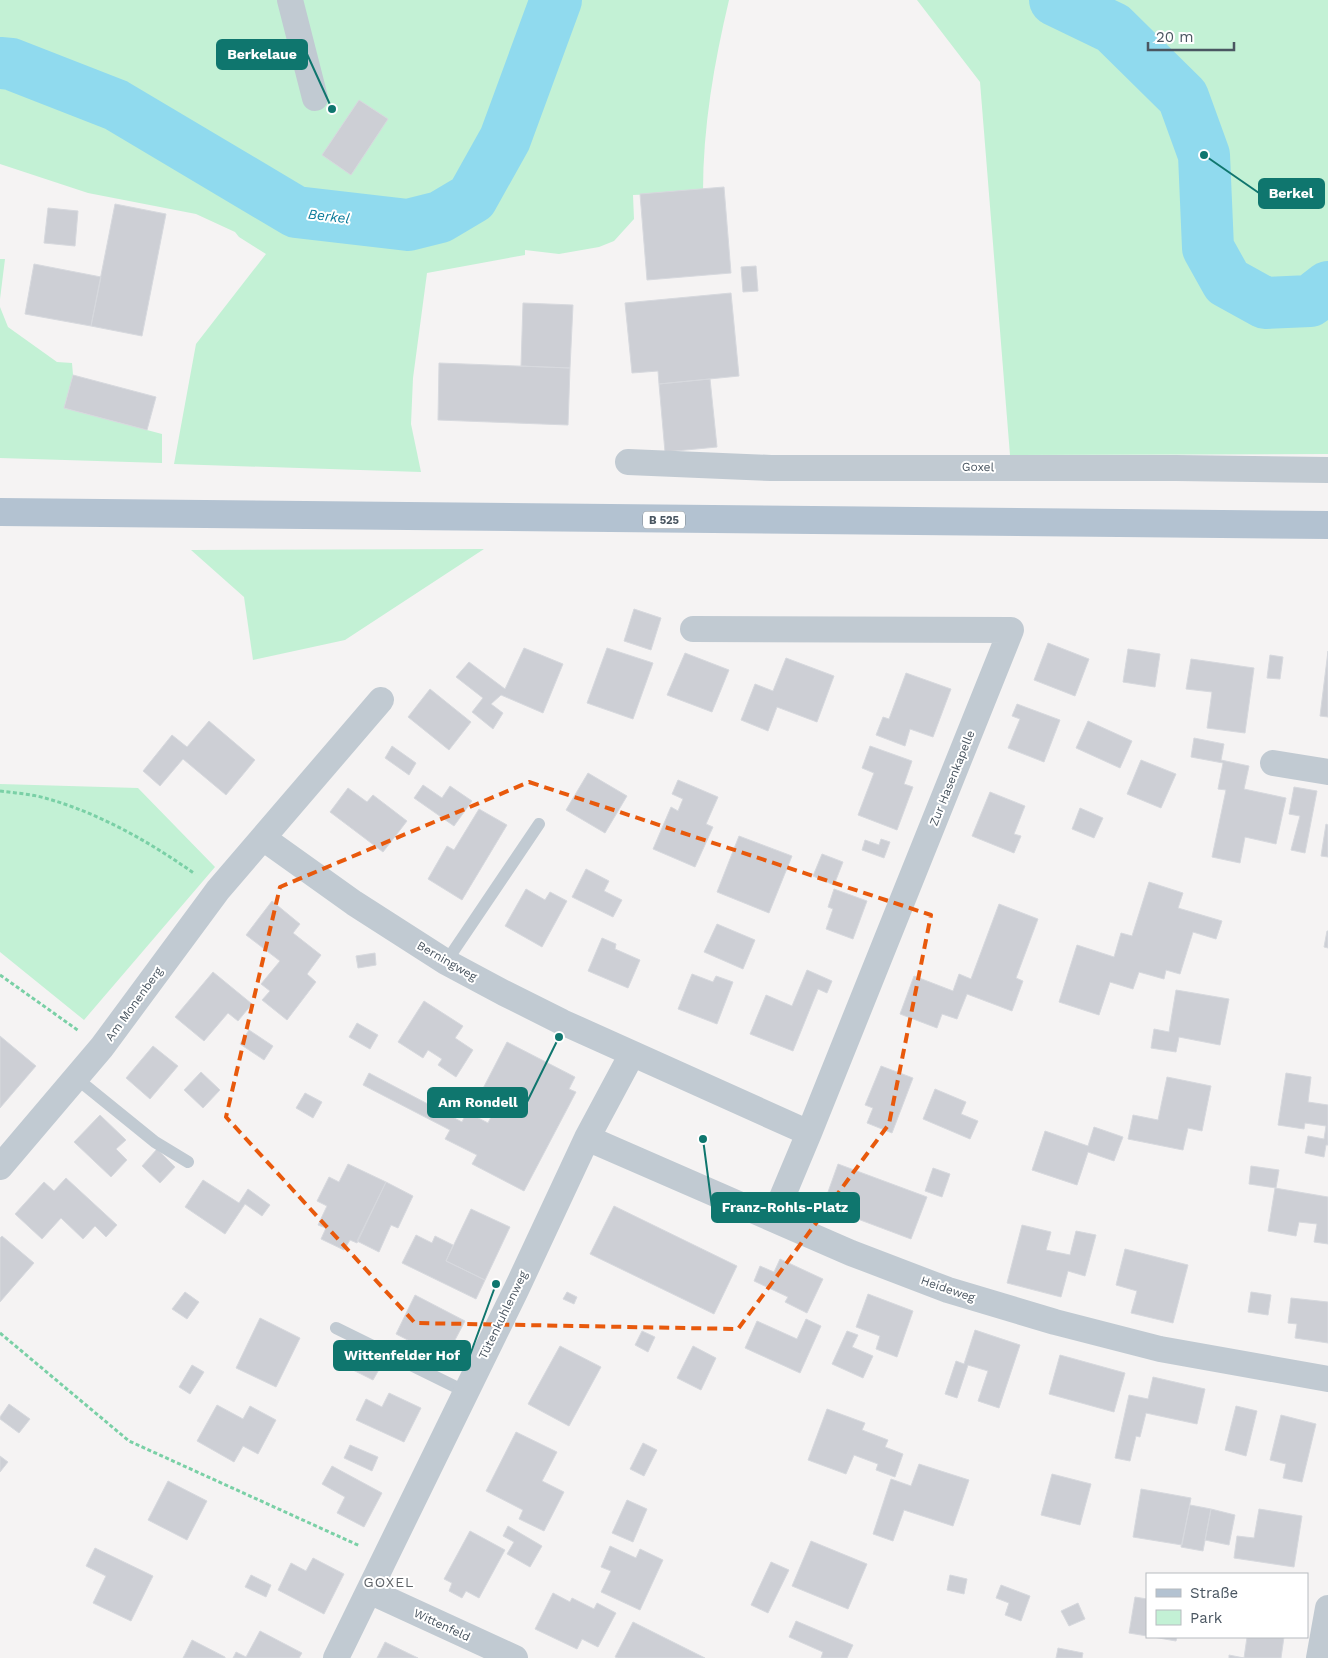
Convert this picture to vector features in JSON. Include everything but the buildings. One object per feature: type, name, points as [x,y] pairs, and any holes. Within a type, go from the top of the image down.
[{"type":"main road","name":"B 525","points":[[0,512],[1328,526]]},
{"type":"street","points":[[290,0],[315,98]]},
{"type":"street","name":"Goxel","points":[[628,462],[771,468],[1328,470]]},
{"type":"street","name":"Zur Hasenkapelle","points":[[693,630],[1010,630],[773,1220]]},
{"type":"street","points":[[264,838],[381,700]]},
{"type":"street","points":[[1273,763],[1328,772]]},
{"type":"street","name":"Berningweg","points":[[264,838],[354,903],[446,962],[562,1022],[809,1133]]},
{"type":"street","name":"Am Monenberg","points":[[0,1167],[102,1047],[218,890],[264,838]]},
{"type":"street","name":"Tütenkuhlenweg","points":[[336,1658],[588,1138],[632,1054]]},
{"type":"street","name":"Heideweg","points":[[588,1138],[851,1254],[948,1290],[1055,1322],[1160,1349],[1328,1380]]},
{"type":"street","name":"Wittenfeld","points":[[368,1591],[515,1658]]},
{"type":"street","points":[[1319,1658],[1328,1608]]},
{"type":"lane","points":[[446,962],[539,824]]},
{"type":"lane","points":[[76,1078],[155,1142],[188,1162]]},
{"type":"lane","points":[[336,1328],[466,1392]]},
{"type":"path","points":[[0,791],[44,798],[101,818],[164,852],[218,890]]},
{"type":"path","points":[[0,975],[102,1047]]},
{"type":"path","points":[[0,1333],[128,1441],[236,1488],[385,1558]]},
{"type":"highlighted area","points":[[529,782],[931,915],[889,1124],[738,1329],[415,1323],[226,1117],[280,887]]},
{"type":"green space","points":[[0,0],[729,0],[710,95],[705,143],[703,192],[633,195],[634,219],[614,241],[599,247],[559,254],[525,250],[525,255],[427,273],[413,378],[411,424],[421,472],[174,464],[196,344],[266,254],[239,237],[235,232],[196,214],[88,193],[0,164]]},
{"type":"green space","points":[[917,0],[1328,0],[1328,454],[1010,455],[980,82]]},
{"type":"green space","points":[[0,259],[5,259],[0,299]]},
{"type":"green space","points":[[0,307],[8,327],[57,362],[72,363],[73,375],[64,408],[162,434],[162,463],[0,458]]},
{"type":"green space","points":[[484,549],[345,640],[253,660],[244,597],[191,550]]},
{"type":"green space","points":[[0,784],[138,788],[215,867],[84,1020],[0,952]]},
{"type":"waterway","name":"Berkel","points":[[0,63],[11,64],[116,105],[296,212],[408,225],[440,217],[472,198],[505,139],[556,0]]},
{"type":"waterway","name":"Berkel","points":[[1055,0],[1113,28],[1183,97],[1204,155],[1208,248],[1227,282],[1265,303],[1310,301],[1328,287]]},
{"type":"place","name":"Berkelaue","points":[[332,109]]},
{"type":"place","name":"Berkel","points":[[1204,155]]},
{"type":"place","name":"Am Rondell","points":[[559,1037]]},
{"type":"place","name":"Franz-Rohls-Platz","points":[[703,1139]]},
{"type":"place","name":"Wittenfelder Hof","points":[[496,1284]]},
{"type":"district","name":"GOXEL","points":[[389,1582]]}]
